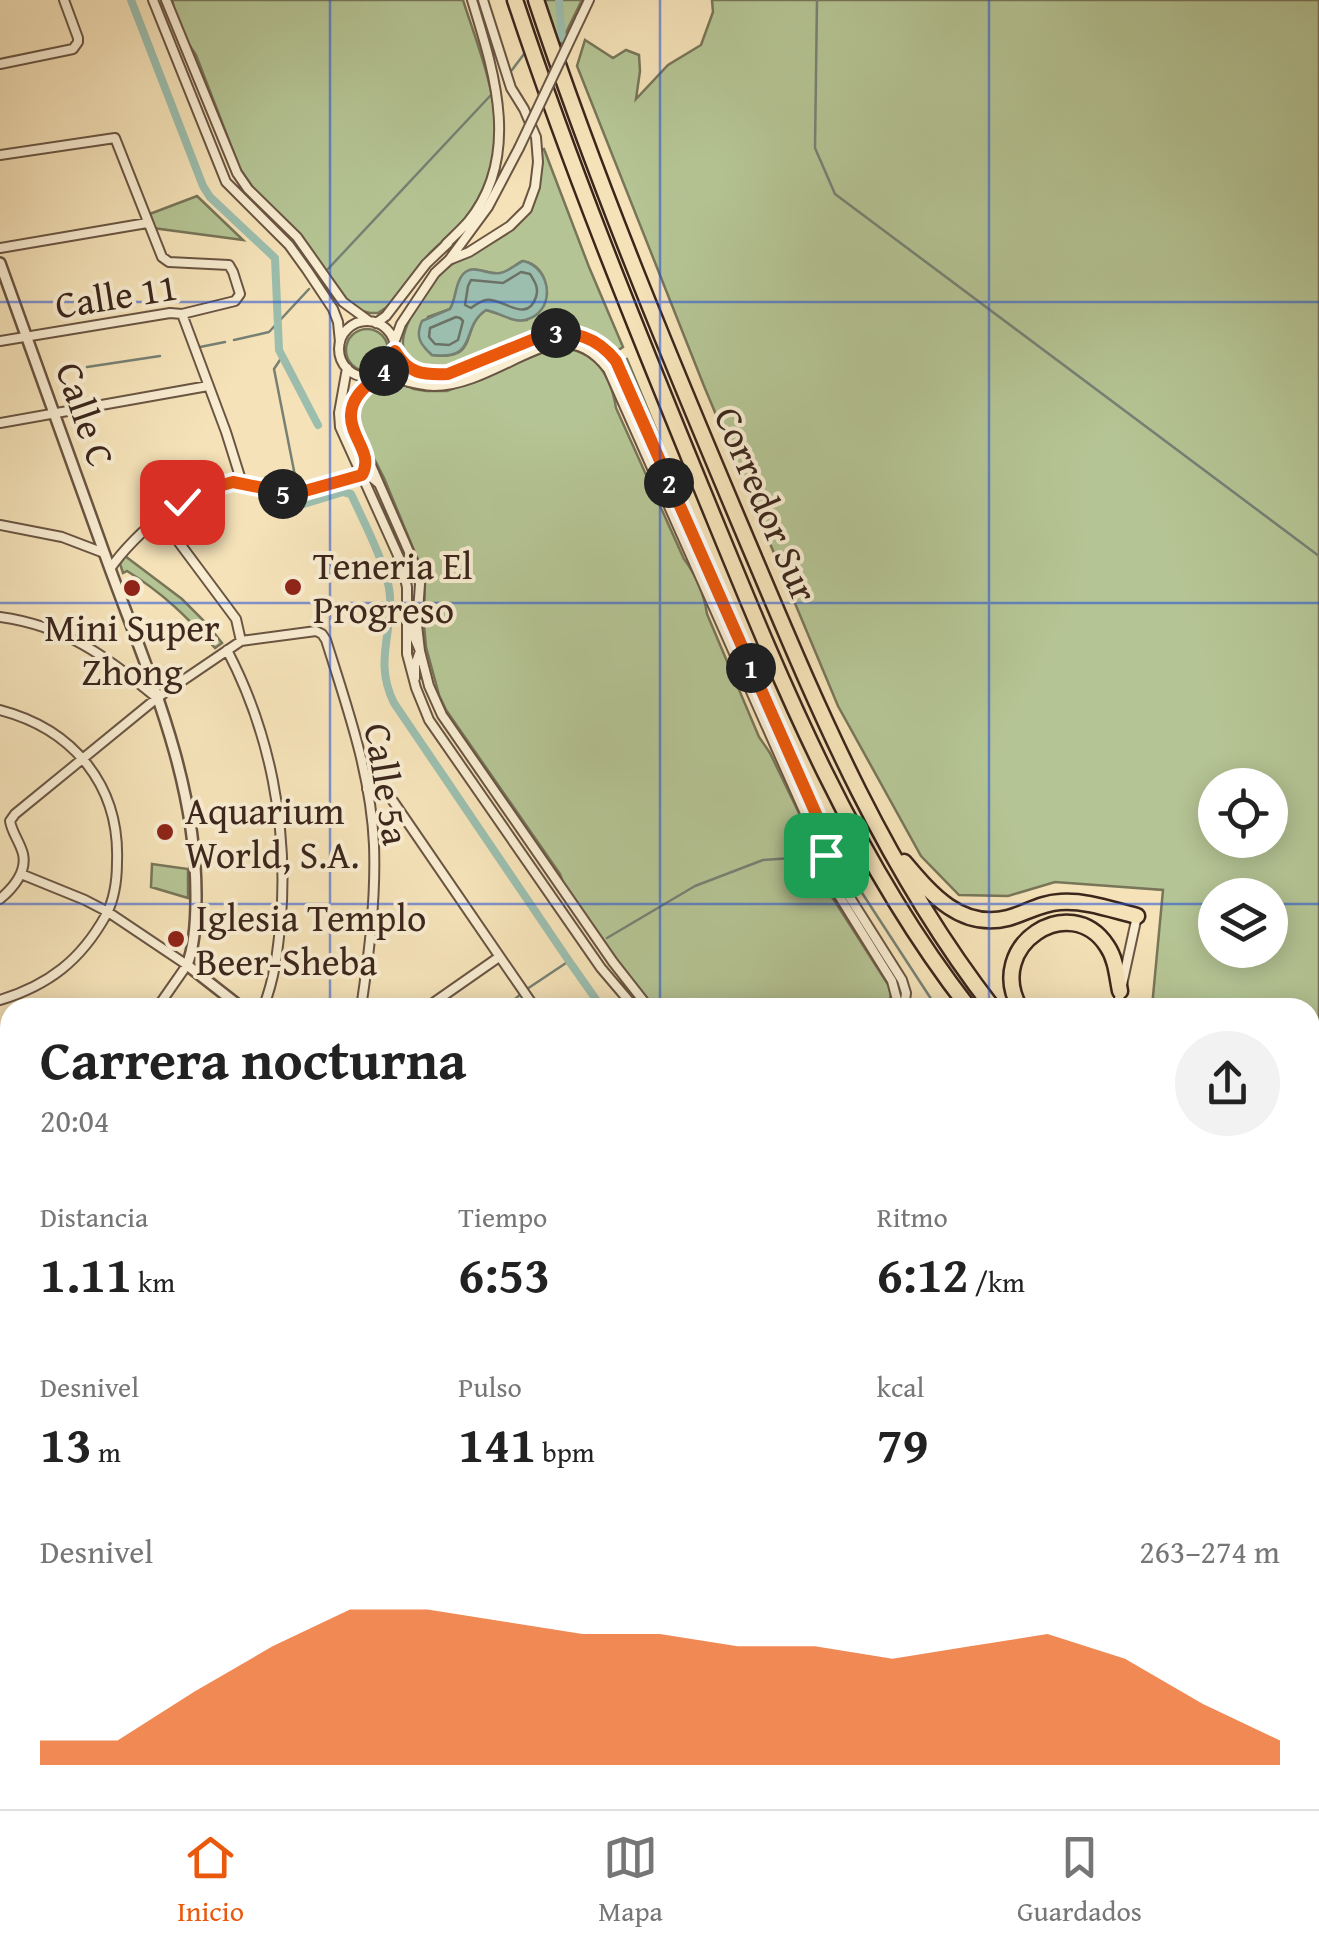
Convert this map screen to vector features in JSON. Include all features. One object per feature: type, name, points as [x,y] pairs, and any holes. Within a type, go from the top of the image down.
[{"type":"highway","name":"Corredor Sur","points":[[515,0],[619,285],[804,733],[884,882],[962,998]]},
{"type":"highway","name":"Corredor Sur","points":[[536,0],[573,110],[650,310],[824,724],[880,835],[984,998]]},
{"type":"highway","points":[[880,835],[939,901],[975,919],[1004,919],[1042,904],[1070,901],[1137,916]]},
{"type":"highway","points":[[1015,998],[1011,984],[1016,955],[1032,933],[1056,924],[1081,926],[1100,937],[1111,952],[1120,991]]},
{"type":"street","points":[[0,64],[68,51],[76,46],[78,38],[64,0]]},
{"type":"street","points":[[153,0],[226,182],[290,245],[324,295],[338,322],[342,360],[347,368],[360,376],[377,375],[419,385],[454,384],[556,343],[568,342],[581,346],[608,369],[812,830],[823,870],[892,981],[896,998]]},
{"type":"street","points":[[166,0],[236,174],[296,237],[343,302],[384,327],[404,365],[415,372],[448,374],[544,335],[562,332],[594,340],[616,361],[824,832],[830,866],[902,980],[905,998]]},
{"type":"street","points":[[340,342],[351,326],[386,316],[398,304],[426,264],[469,221],[495,170],[500,131],[498,96],[472,0]]},
{"type":"street","points":[[449,260],[510,226],[526,209],[535,186],[536,137],[510,88],[483,0]]},
{"type":"street","points":[[589,0],[488,207],[415,302],[402,324],[390,364],[356,400],[351,413],[354,431],[417,570],[420,650],[429,686],[442,715],[641,998]]},
{"type":"street","points":[[195,108],[217,127]]},
{"type":"street","points":[[217,127],[217,161]]},
{"type":"street","points":[[0,155],[115,138],[147,222],[0,248]]},
{"type":"street","name":"Calle 11","points":[[0,341],[182,314],[239,297],[228,265],[164,260],[147,222]]},
{"type":"street","points":[[446,244],[474,228]]},
{"type":"street","name":"Calle C","points":[[0,262],[184,782],[194,848],[196,913],[186,965]]},
{"type":"street","points":[[182,314],[242,483]]},
{"type":"street","points":[[347,368],[340,427],[401,562],[407,586],[407,654],[429,720],[601,968],[626,998]]},
{"type":"street","points":[[0,423],[208,386]]},
{"type":"street","points":[[362,475],[366,455]]},
{"type":"street","points":[[110,569],[122,551],[160,518],[200,492],[224,484],[242,483],[294,494],[362,475],[380,486]]},
{"type":"street","points":[[0,899],[20,874],[23,852],[10,821],[15,814],[157,698],[241,641],[236,619],[160,518]]},
{"type":"street","points":[[0,525],[62,537],[104,553]]},
{"type":"street","points":[[406,612],[420,650],[416,688]]},
{"type":"street","points":[[0,617],[26,621],[90,647],[157,698]]},
{"type":"street","name":"Calle 5a","points":[[241,641],[316,630],[322,634],[352,724],[374,842],[362,998]]},
{"type":"street","points":[[227,650],[251,705],[266,754],[283,857],[278,954],[267,998]]},
{"type":"street","points":[[0,710],[41,724],[64,739],[82,758],[104,792],[112,814],[117,871],[108,912],[71,962],[27,992],[7,998]]},
{"type":"street","points":[[367,789],[383,790],[388,795],[528,998]]},
{"type":"street","points":[[482,797],[510,814]]},
{"type":"street","points":[[510,814],[517,846]]},
{"type":"street","points":[[20,874],[108,912],[229,998]]},
{"type":"street","points":[[1119,998],[1137,916]]},
{"type":"street","points":[[441,998],[500,957]]},
{"type":"street","points":[[164,998],[186,965]]},
{"type":"green space","points":[[172,0],[463,0],[495,112],[492,167],[482,194],[464,220],[430,253],[387,307],[370,313],[348,302],[309,246],[258,195],[240,169]]},
{"type":"green space","points":[[543,0],[582,0],[558,49]]},
{"type":"green space","points":[[712,0],[1319,0],[1319,998],[1153,998],[1163,890],[1055,882],[1008,896],[959,895],[921,856],[838,706],[704,386],[577,66],[585,40],[613,58],[626,50],[639,55],[636,99],[668,65],[701,45],[713,12]]},
{"type":"green space","points":[[544,149],[623,347],[617,351],[621,361],[627,359],[670,463],[666,464],[615,357],[583,333],[550,330],[464,367],[442,372],[413,365],[405,353],[406,329],[432,283],[458,260],[505,234],[525,216],[536,193]],"holes":[[[523,261],[541,273],[547,294],[527,320],[486,310],[473,325],[464,348],[457,353],[432,355],[425,348],[428,317],[450,309],[466,272],[475,269],[501,273]]]},
{"type":"green space","points":[[197,196],[243,240],[153,228],[147,215]]},
{"type":"green space","points":[[367,329],[382,335],[388,350],[382,365],[367,371],[352,365],[346,350],[352,335]]},
{"type":"green space","points":[[562,348],[584,354],[606,376],[616,408],[699,585],[707,614],[759,737],[810,836],[814,863],[823,883],[889,986],[890,998],[645,998],[565,888],[560,874],[446,710],[426,647],[425,577],[359,429],[357,414],[366,393],[374,386],[395,381],[414,389],[447,391]]},
{"type":"green space","points":[[125,556],[182,599],[222,643],[215,648],[163,597],[127,571],[123,573],[120,564]]},
{"type":"green space","points":[[152,864],[188,869],[188,898],[151,887]]},
{"type":"water","points":[[523,261],[540,272],[547,290],[542,309],[535,316],[515,320],[486,310],[457,353],[432,355],[424,347],[419,336],[422,321],[450,309],[465,272],[474,269],[500,273]]},
{"type":"waterway","points":[[131,0],[203,186],[275,258],[279,350],[318,425]]},
{"type":"waterway","points":[[559,0],[562,38]]},
{"type":"waterway","points":[[817,0],[815,148],[835,194],[1319,556]]},
{"type":"waterway","points":[[512,70],[524,54]]},
{"type":"waterway","points":[[328,269],[490,96]]},
{"type":"waterway","points":[[234,340],[269,332],[309,289]]},
{"type":"waterway","points":[[200,347],[225,342]]},
{"type":"waterway","points":[[87,367],[160,356]]},
{"type":"waterway","points":[[282,357],[274,369],[297,486]]},
{"type":"waterway","points":[[304,504],[343,492],[351,494],[388,585],[390,610],[384,662],[394,703],[595,998]]},
{"type":"waterway","points":[[838,856],[930,998]]},
{"type":"waterway","points":[[607,938],[695,886],[763,860],[807,857]]},
{"type":"waterway","points":[[527,989],[569,961]]},
{"type":"waterway","points":[[516,998],[521,994]]},
{"type":"place","name":"Teneria El Progreso","points":[[293,587]]},
{"type":"place","name":"Mini Super Zhong","points":[[132,588]]},
{"type":"place","name":"Aquarium World, S.A.","points":[[165,832]]},
{"type":"place","name":"Iglesia Templo Beer-Sheba","points":[[176,939]]},
{"type":"route","points":[[182,502],[233,482],[294,494],[362,475],[366,455],[354,431],[351,413],[356,400],[390,364],[395,351],[404,365],[431,375],[462,370],[544,335],[562,332],[594,340],[616,361],[824,832],[826,855]]}]
